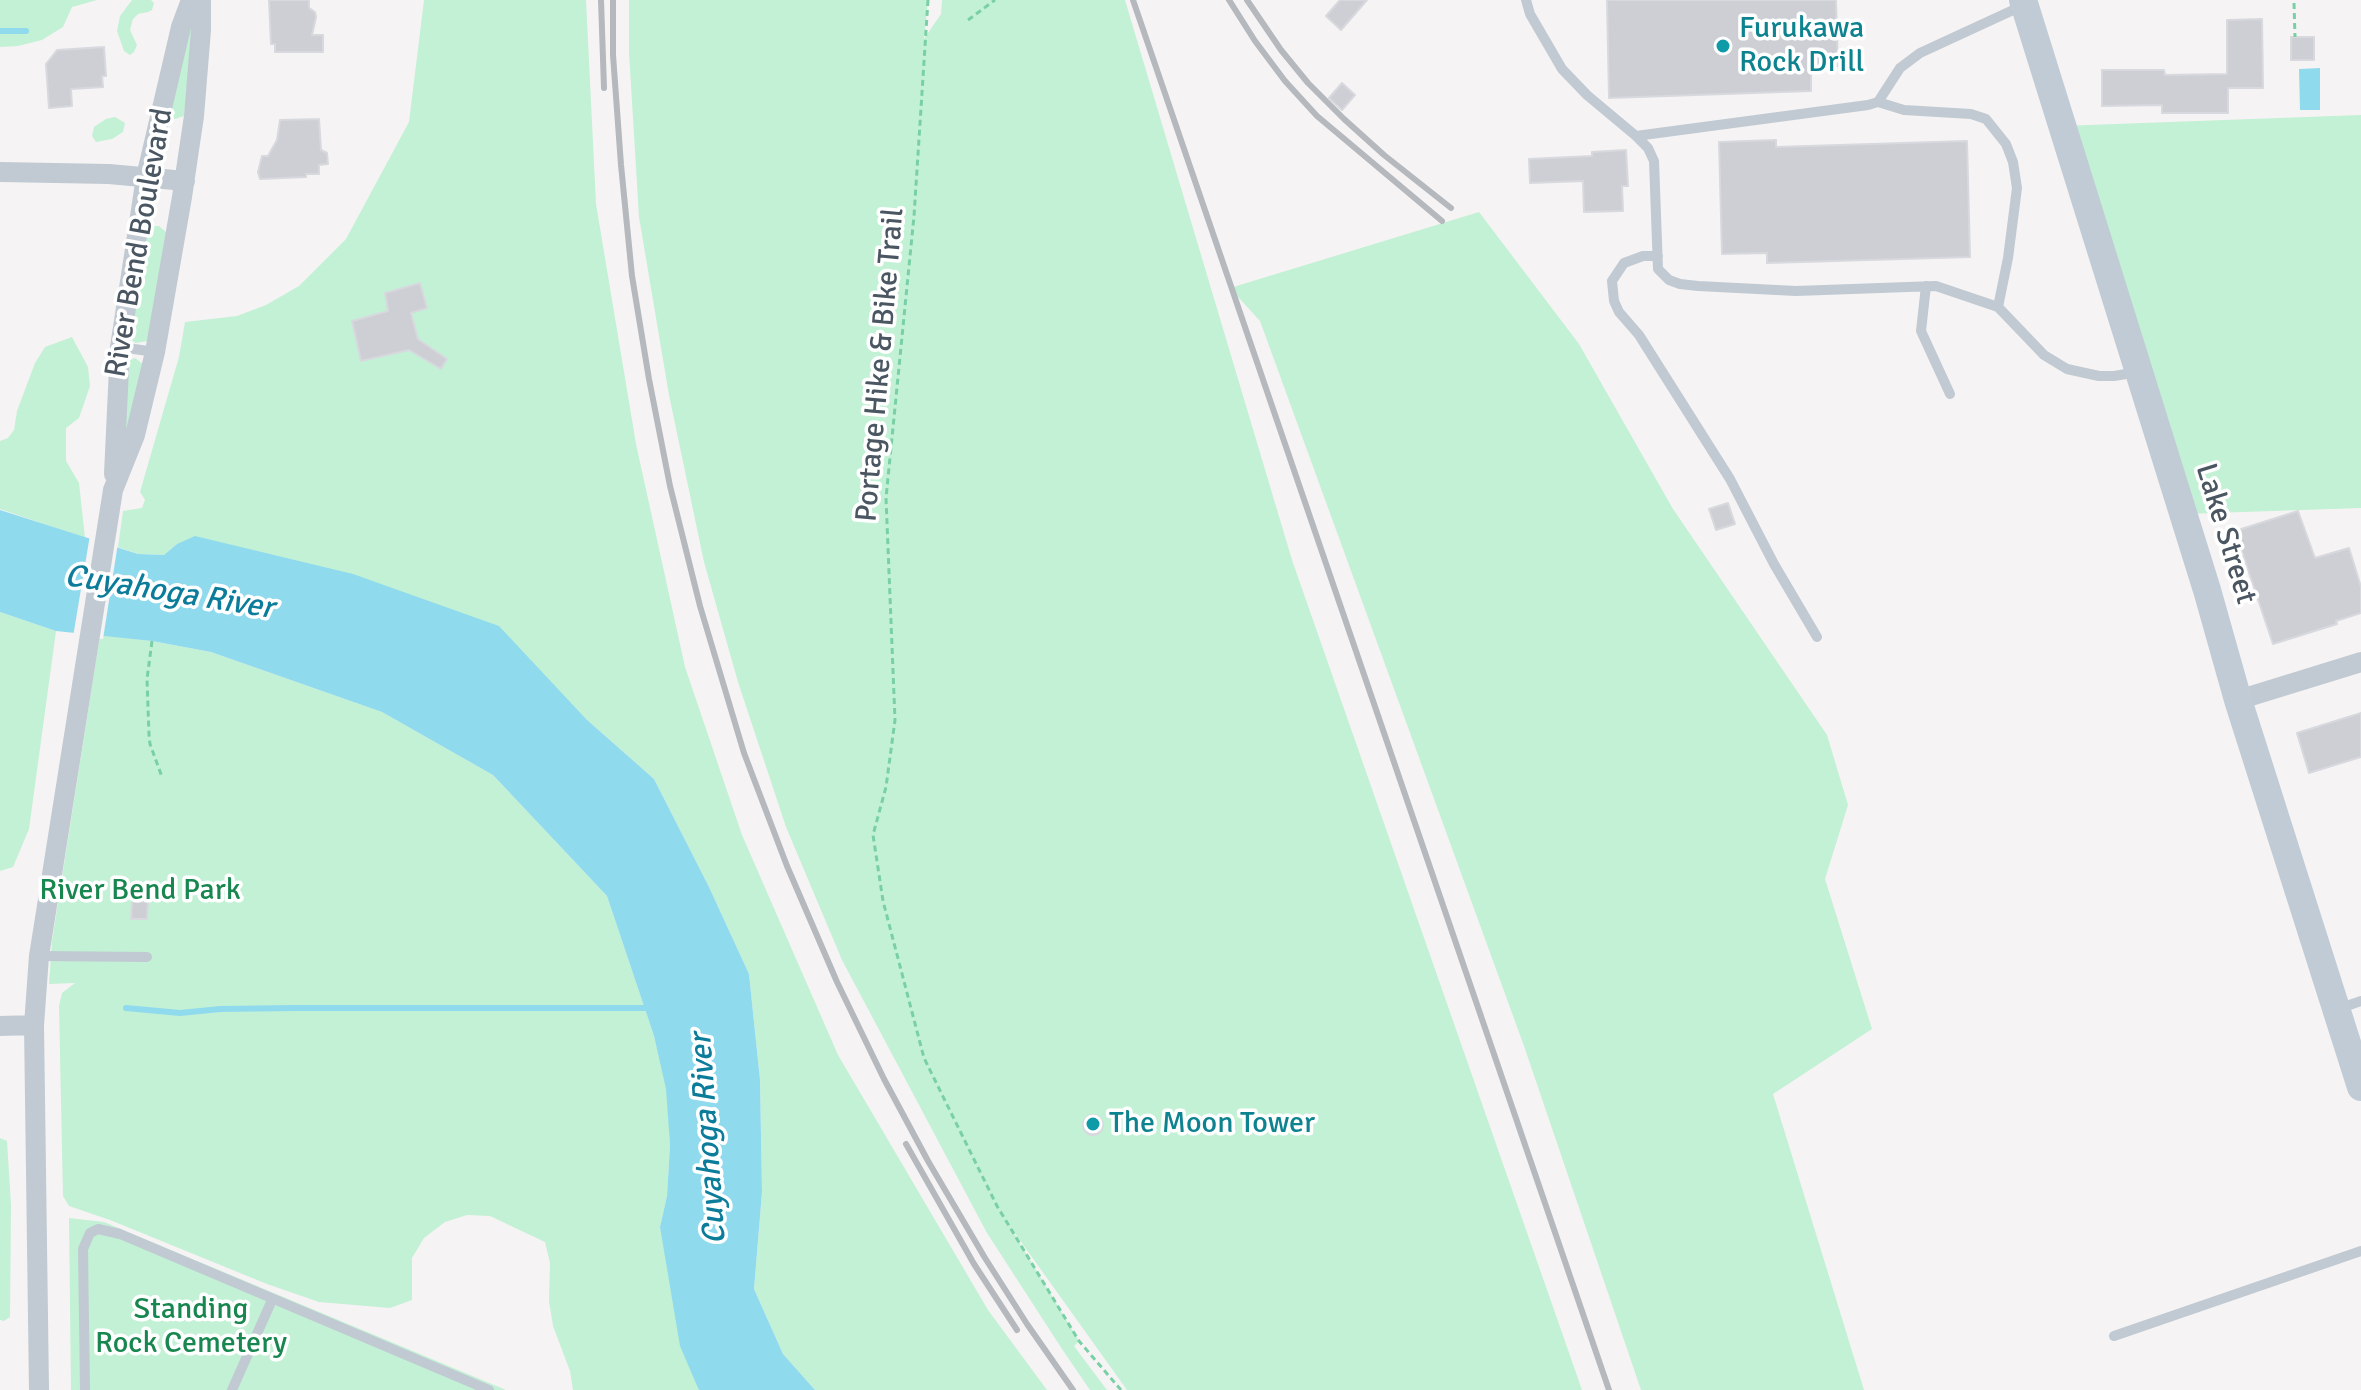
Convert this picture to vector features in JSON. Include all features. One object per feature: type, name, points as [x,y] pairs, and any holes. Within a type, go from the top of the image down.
[{"type":"street","name":"River Bend Boulevard","points":[[39,1390],[34,1025],[39,956],[111,500],[120,347],[146,177],[181,27],[191,0]]},
{"type":"street","name":"River Bend Boulevard","points":[[111,500],[135,435],[155,352],[194,116],[201,0]]},
{"type":"street","name":"Lake Street","points":[[2024,2],[2140,371],[2238,700],[2348,1019],[2361,1087]]},
{"type":"street","points":[[0,172],[109,174],[185,181]]},
{"type":"street","points":[[2238,700],[2361,662]]},
{"type":"street","points":[[0,1026],[34,1025]]},
{"type":"lane","points":[[1526,0],[1530,14],[1562,69],[1648,148],[1654,161],[1658,269],[1669,280],[1680,284],[1796,291],[1926,286],[1947,289],[1998,307],[2044,355],[2067,369],[2099,376],[2140,371]]},
{"type":"lane","points":[[1878,102],[1900,68],[1920,53],[2024,2]]},
{"type":"lane","points":[[1636,136],[1878,102],[1904,110],[1971,114],[1986,119],[2006,144],[2013,162],[2017,188],[1998,307]]},
{"type":"lane","points":[[1658,256],[1643,256],[1624,263],[1612,281],[1614,301],[1730,479],[1774,564],[1817,637]]},
{"type":"lane","points":[[1926,286],[1921,331],[1950,394]]},
{"type":"lane","points":[[120,347],[155,352]]},
{"type":"lane","points":[[39,956],[147,957]]},
{"type":"lane","points":[[85,1390],[83,1249],[90,1233],[98,1229],[120,1234],[489,1390]]},
{"type":"lane","points":[[2114,1336],[2361,1251]]},
{"type":"lane","points":[[232,1390],[272,1300]]},
{"type":"path","name":"Portage Hike & Bike Trail","points":[[928,0],[914,216],[886,498],[895,720],[886,787],[873,835],[883,901],[924,1058],[997,1206],[1079,1341],[1121,1390]]},
{"type":"path","points":[[968,20],[995,0]]},
{"type":"path","points":[[2294,3],[2295,37]]},
{"type":"path","points":[[152,641],[147,679],[149,735],[162,777]]},
{"type":"green space","points":[[0,0],[97,0],[72,7],[63,27],[42,40],[0,47]]},
{"type":"green space","points":[[132,0],[151,0],[154,3],[152,10],[133,19],[130,30],[137,45],[130,55],[124,51],[117,31],[120,16]]},
{"type":"green space","points":[[424,0],[586,0],[596,204],[636,444],[685,667],[742,835],[838,1055],[988,1310],[1047,1390],[815,1390],[783,1354],[754,1289],[762,1192],[760,1080],[749,974],[654,779],[586,719],[177,544],[164,555],[138,554],[118,547],[123,511],[142,508],[145,500],[140,492],[179,357],[185,322],[237,316],[266,305],[299,286],[346,239],[409,122]]},
{"type":"green space","points":[[629,0],[928,0],[924,39],[941,14],[942,0],[1125,0],[1292,560],[1582,1390],[1127,1390],[1009,1225],[1079,1341],[1074,1346],[1107,1390],[1090,1390],[987,1233],[842,960],[786,827],[738,682],[704,562],[669,395],[639,217]]},
{"type":"green space","points":[[193,28],[184,116],[175,119],[167,114],[184,32]]},
{"type":"green space","points":[[2361,115],[2361,508],[2184,514],[2061,126]]},
{"type":"green space","points":[[115,117],[125,123],[123,132],[112,139],[96,142],[92,136],[94,127]]},
{"type":"green space","points":[[1479,212],[1579,344],[1673,509],[1827,735],[1848,805],[1825,879],[1872,1029],[1773,1094],[1864,1390],[1641,1390],[1524,1046],[1260,321],[1230,288]]},
{"type":"green space","points":[[159,226],[166,232],[148,341],[135,343],[128,336],[145,230]]},
{"type":"green space","points":[[72,337],[88,367],[90,386],[79,418],[66,428],[66,461],[79,483],[85,538],[0,509],[0,441],[8,438],[14,430],[17,411],[35,363],[45,347]]},
{"type":"green space","points":[[135,358],[144,365],[129,430],[119,428],[128,361]]},
{"type":"green space","points":[[0,612],[56,631],[29,829],[13,867],[0,871]]},
{"type":"green space","name":"River Bend Park","points":[[100,635],[211,652],[382,712],[493,775],[607,896],[654,1036],[667,1089],[670,1145],[667,1196],[660,1227],[699,1390],[573,1390],[570,1371],[553,1326],[549,1301],[550,1263],[545,1242],[490,1216],[467,1215],[445,1222],[424,1238],[412,1258],[412,1300],[390,1308],[319,1302],[69,1206],[63,1196],[59,1006],[62,993],[75,983],[49,984],[52,941]]},
{"type":"green space","points":[[0,1138],[7,1141],[11,1205],[10,1317],[4,1321],[0,1320]]},
{"type":"green space","name":"Standing Rock Cemetery","points":[[69,1218],[104,1222],[506,1390],[71,1390]]},
{"type":"water","points":[[2320,68],[2320,110],[2300,110],[2299,69]]},
{"type":"water","name":"Cuyahoga River","points":[[0,510],[138,554],[164,555],[177,544],[195,536],[353,574],[499,626],[586,719],[654,779],[749,974],[760,1080],[762,1192],[754,1289],[783,1354],[815,1390],[699,1390],[680,1346],[660,1227],[667,1196],[670,1145],[666,1089],[654,1036],[607,896],[493,775],[382,712],[211,652],[152,641],[56,631],[0,612]]},
{"type":"pier","points":[[90,535],[118,543],[103,639],[73,637]]},
{"type":"building","points":[[269,0],[309,0],[309,8],[316,17],[312,35],[323,35],[323,52],[275,52],[275,44],[271,44]]},
{"type":"building","points":[[1340,0],[1367,0],[1341,30],[1326,16]]},
{"type":"building","name":"Furukawa Rock Drill","points":[[1607,0],[1836,0],[1838,66],[1811,66],[1811,91],[1609,98]]},
{"type":"building","points":[[2262,19],[2263,88],[2228,88],[2228,113],[2162,113],[2162,105],[2102,106],[2102,70],[2164,70],[2165,75],[2227,74],[2227,20]]},
{"type":"building","points":[[2291,37],[2314,37],[2314,60],[2291,60]]},
{"type":"building","points":[[104,47],[106,76],[102,76],[103,87],[71,89],[72,106],[49,108],[46,64],[57,50]]},
{"type":"building","points":[[1342,83],[1355,95],[1342,110],[1329,98]]},
{"type":"building","points":[[319,119],[321,150],[327,153],[328,164],[319,165],[319,174],[260,179],[258,172],[262,156],[268,156],[277,140],[280,120]]},
{"type":"building","points":[[1776,140],[1776,147],[1967,141],[1970,257],[1767,263],[1767,253],[1722,254],[1719,142]]},
{"type":"building","points":[[1626,150],[1628,186],[1622,186],[1623,211],[1584,212],[1583,181],[1530,183],[1529,159],[1592,156],[1592,152]]},
{"type":"building","points":[[420,283],[427,308],[411,313],[418,339],[447,359],[441,369],[409,350],[361,361],[352,321],[388,311],[385,293]]},
{"type":"building","points":[[1728,503],[1735,524],[1716,530],[1709,509]]},
{"type":"building","points":[[2298,511],[2315,558],[2349,548],[2361,587],[2361,613],[2336,621],[2337,624],[2273,644],[2235,531]]},
{"type":"building","points":[[2361,713],[2361,757],[2309,773],[2297,733]]},
{"type":"building","points":[[132,901],[148,902],[147,919],[131,919]]},
{"type":"building","name":"The Moon Tower","points":[[1093,1115],[1100,1118],[1103,1125],[1100,1132],[1093,1135],[1086,1132],[1083,1125],[1086,1118]]},
{"type":"waterway","points":[[0,31],[26,31]]},
{"type":"waterway","points":[[126,1008],[180,1013],[295,1008],[650,1008]]},
{"type":"railway","points":[[601,0],[604,88]]},
{"type":"railway","points":[[613,0],[613,55],[621,165],[632,276],[649,379],[670,486],[700,606],[744,753],[787,866],[837,982],[884,1079],[985,1258],[1073,1390]]},
{"type":"railway","points":[[1133,0],[1609,1390]]},
{"type":"railway","points":[[1229,0],[1285,81],[1317,116],[1442,221]]},
{"type":"railway","points":[[1247,0],[1308,83],[1384,155],[1451,208]]},
{"type":"railway","points":[[906,1144],[974,1264],[1017,1330]]},
{"type":"place","name":"Furukawa Rock Drill","points":[[1723,46]]},
{"type":"place","name":"The Moon Tower","points":[[1093,1124]]}]
